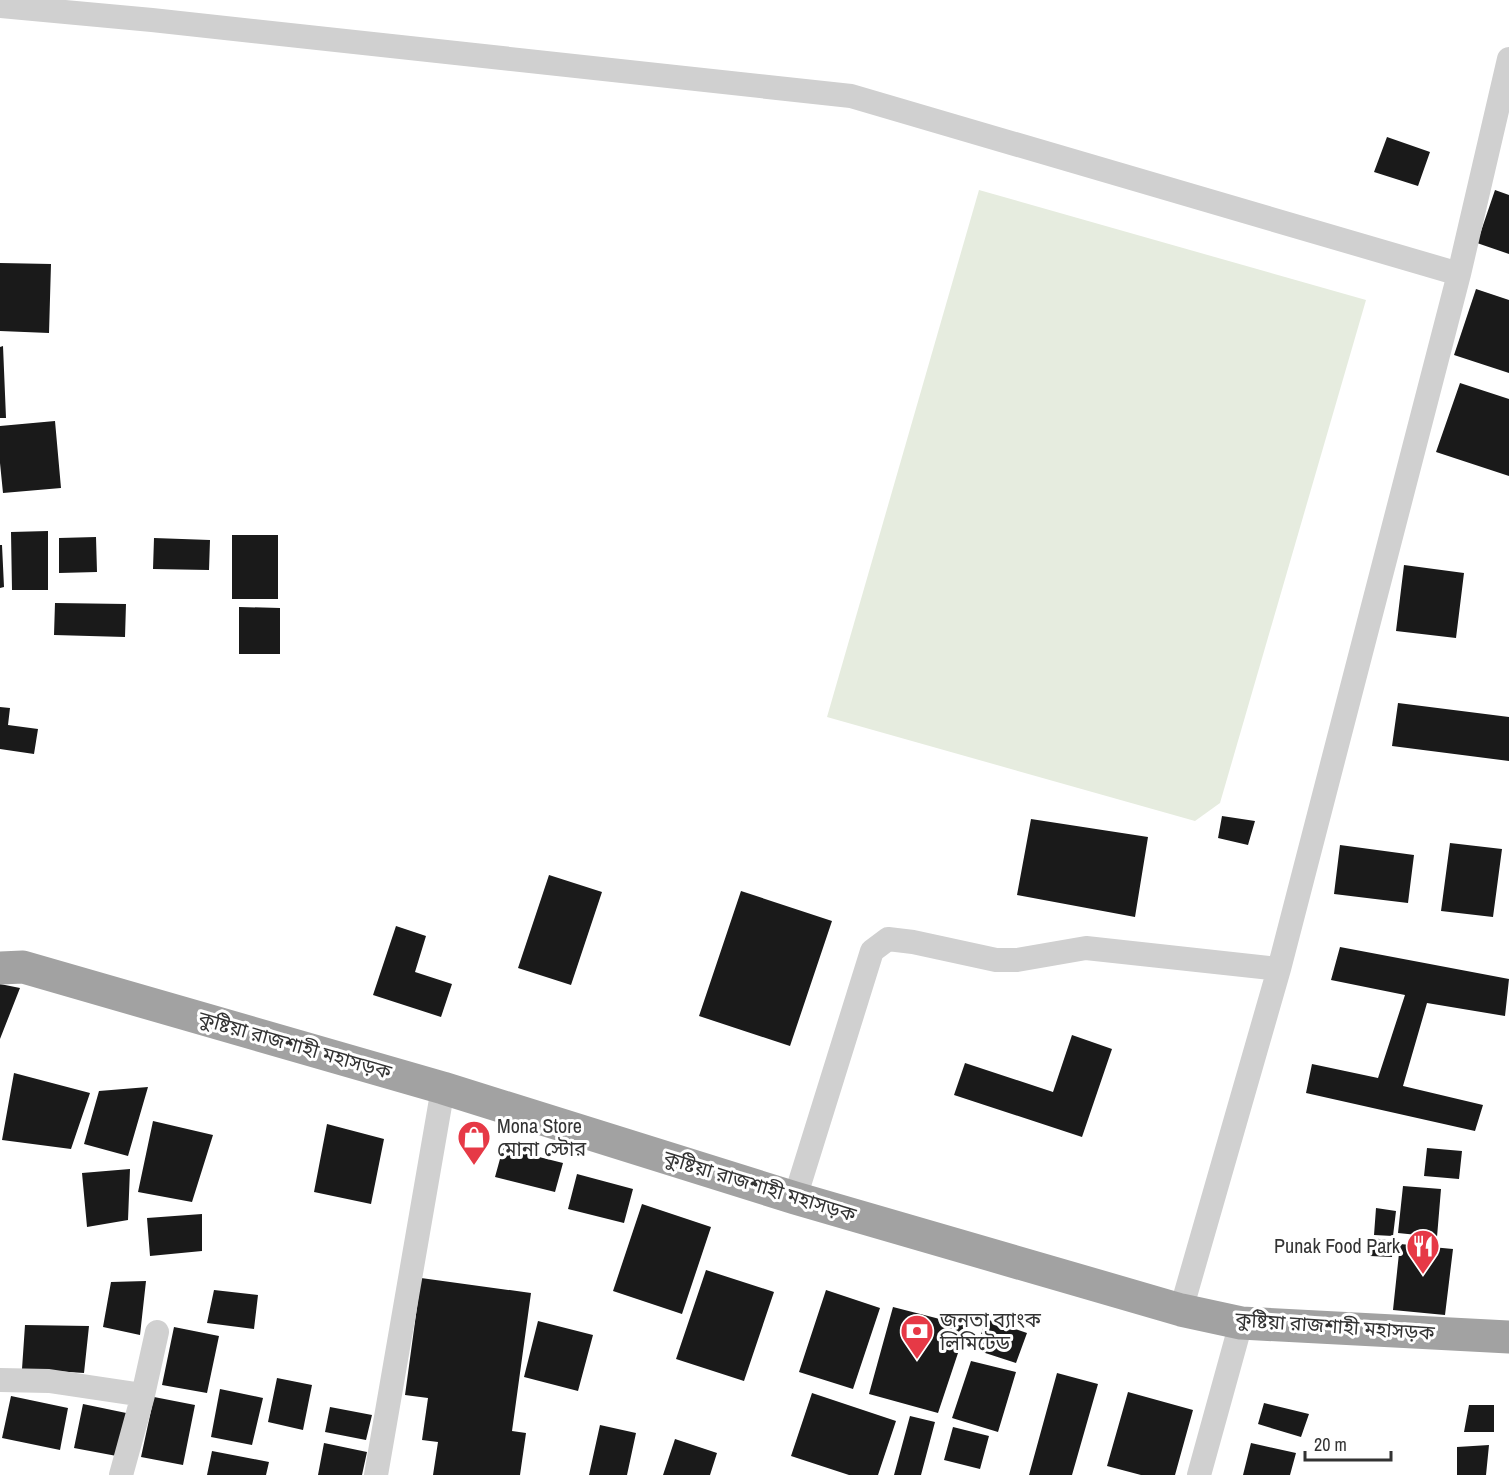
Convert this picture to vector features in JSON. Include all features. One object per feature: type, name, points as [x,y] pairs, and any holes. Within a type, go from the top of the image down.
[{"type":"highway","name":"কুষ্টিয়া রাজশাহী মহাসড়ক","points":[[8,961],[443,1088],[795,1198],[1181,1310],[1241,1323],[1509,1337]]},
{"type":"street","points":[[0,6],[164,21],[851,96],[1459,274]]},
{"type":"street","points":[[1181,1310],[1279,969],[1459,274],[1509,59]]},
{"type":"street","points":[[795,1198],[872,951],[888,939],[913,942],[996,960],[1017,960],[1086,948],[1279,969]]},
{"type":"street","points":[[376,1475],[443,1088]]},
{"type":"street","points":[[1199,1475],[1241,1323]]},
{"type":"street","points":[[122,1475],[157,1332]]},
{"type":"street","points":[[0,1380],[49,1380],[143,1395]]},
{"type":"shaded area","points":[[979,190],[1366,300],[1220,803],[1195,821],[827,717]]},
{"type":"building","points":[[1387,137],[1430,152],[1418,186],[1374,172]]},
{"type":"building","points":[[1495,190],[1509,195],[1509,254],[1477,243]]},
{"type":"building","points":[[0,263],[51,264],[49,333],[0,331]]},
{"type":"building","points":[[1476,289],[1509,300],[1509,373],[1454,355]]},
{"type":"building","points":[[3,346],[6,418],[0,418],[0,347]]},
{"type":"building","points":[[1460,383],[1509,399],[1509,476],[1436,452]]},
{"type":"building","points":[[55,421],[61,488],[3,493],[0,426]]},
{"type":"building","points":[[48,531],[48,590],[12,590],[11,532]]},
{"type":"building","points":[[232,535],[278,535],[278,599],[232,599]]},
{"type":"building","points":[[96,537],[97,572],[59,573],[59,538]]},
{"type":"building","points":[[154,538],[210,540],[209,570],[153,569]]},
{"type":"building","points":[[0,545],[2,545],[4,587],[0,588]]},
{"type":"building","points":[[1404,565],[1464,573],[1456,638],[1396,631]]},
{"type":"building","points":[[55,603],[126,604],[125,637],[54,635]]},
{"type":"building","points":[[239,607],[280,608],[280,654],[239,654]]},
{"type":"building","points":[[1398,703],[1509,717],[1509,761],[1392,746]]},
{"type":"building","points":[[0,707],[10,708],[8,725],[38,729],[34,754],[0,749]]},
{"type":"building","points":[[1222,816],[1255,821],[1248,845],[1218,838]]},
{"type":"building","points":[[1031,819],[1148,837],[1135,917],[1017,895]]},
{"type":"building","points":[[1450,843],[1502,849],[1493,917],[1441,911]]},
{"type":"building","points":[[1340,845],[1414,855],[1408,903],[1334,894]]},
{"type":"building","points":[[549,875],[602,892],[571,985],[518,968]]},
{"type":"building","points":[[741,891],[832,921],[790,1046],[699,1016]]},
{"type":"building","points":[[396,926],[426,936],[415,972],[452,984],[441,1017],[373,995]]},
{"type":"building","points":[[1340,947],[1509,979],[1505,1016],[1427,1003],[1403,1086],[1483,1105],[1475,1131],[1306,1093],[1312,1064],[1378,1078],[1405,995],[1331,980]]},
{"type":"building","points":[[0,984],[20,988],[0,1039]]},
{"type":"building","points":[[1072,1035],[1112,1049],[1082,1137],[954,1095],[965,1063],[1053,1092]]},
{"type":"building","points":[[14,1073],[90,1093],[71,1149],[2,1140]]},
{"type":"building","points":[[148,1087],[128,1156],[84,1144],[99,1091]]},
{"type":"building","points":[[153,1121],[213,1135],[192,1202],[138,1192]]},
{"type":"building","points":[[327,1124],[384,1139],[371,1204],[314,1192]]},
{"type":"building","points":[[503,1148],[563,1163],[555,1192],[495,1177]]},
{"type":"building","points":[[1427,1148],[1462,1151],[1459,1179],[1424,1176]]},
{"type":"building","points":[[130,1169],[128,1220],[87,1227],[82,1173]]},
{"type":"building","points":[[577,1174],[633,1189],[624,1223],[568,1209]]},
{"type":"building","points":[[1403,1186],[1441,1189],[1437,1237],[1398,1233]]},
{"type":"building","points":[[642,1204],[711,1227],[682,1314],[613,1291]]},
{"type":"building","points":[[1376,1208],[1396,1211],[1393,1236],[1374,1235]]},
{"type":"building","points":[[202,1214],[202,1251],[150,1256],[147,1218]]},
{"type":"building","points":[[1372,1238],[1394,1241],[1392,1257],[1370,1256]]},
{"type":"building","name":"Punak Food Park","points":[[1400,1244],[1453,1249],[1445,1315],[1393,1310]]},
{"type":"building","points":[[706,1270],[774,1292],[744,1381],[676,1359]]},
{"type":"building","points":[[421,1278],[531,1293],[512,1431],[526,1433],[520,1475],[433,1475],[438,1442],[422,1440],[428,1398],[405,1395]]},
{"type":"building","points":[[146,1281],[140,1335],[103,1327],[111,1282]]},
{"type":"building","points":[[214,1290],[258,1295],[254,1329],[207,1323]]},
{"type":"building","points":[[826,1290],[880,1308],[853,1389],[799,1372]]},
{"type":"building","name":"জনতা ব্যাংক লিমিটেড","points":[[893,1307],[967,1326],[938,1413],[869,1394]]},
{"type":"building","points":[[986,1319],[1027,1333],[1016,1363],[976,1350]]},
{"type":"building","points":[[538,1321],[593,1335],[578,1391],[524,1377]]},
{"type":"building","points":[[25,1325],[89,1326],[84,1373],[22,1369]]},
{"type":"building","points":[[174,1327],[219,1336],[207,1393],[162,1385]]},
{"type":"building","points":[[971,1361],[1016,1372],[998,1432],[952,1418]]},
{"type":"building","points":[[1057,1373],[1098,1384],[1072,1475],[1029,1475]]},
{"type":"building","points":[[277,1378],[312,1385],[303,1430],[268,1422]]},
{"type":"building","points":[[220,1389],[263,1398],[252,1445],[211,1437]]},
{"type":"building","points":[[1128,1392],[1193,1410],[1175,1475],[1141,1475],[1107,1466]]},
{"type":"building","points":[[812,1393],[896,1421],[878,1475],[849,1475],[791,1456]]},
{"type":"building","points":[[11,1396],[68,1408],[60,1450],[2,1438]]},
{"type":"building","points":[[154,1397],[195,1405],[183,1465],[141,1457]]},
{"type":"building","points":[[1264,1403],[1309,1414],[1301,1437],[1258,1424]]},
{"type":"building","points":[[83,1404],[131,1414],[122,1457],[74,1448]]},
{"type":"building","points":[[1469,1405],[1494,1405],[1494,1432],[1464,1432]]},
{"type":"building","points":[[330,1407],[372,1415],[366,1440],[325,1432]]},
{"type":"building","points":[[910,1416],[935,1422],[921,1475],[894,1475]]},
{"type":"building","points":[[600,1425],[636,1433],[627,1475],[589,1475]]},
{"type":"building","points":[[953,1427],[989,1436],[980,1469],[944,1460]]},
{"type":"building","points":[[675,1439],[717,1453],[710,1475],[663,1475]]},
{"type":"building","points":[[324,1443],[367,1452],[362,1475],[318,1475]]},
{"type":"building","points":[[1251,1443],[1296,1453],[1290,1475],[1243,1475]]},
{"type":"building","points":[[1489,1445],[1486,1475],[1457,1475],[1457,1447]]},
{"type":"building","points":[[212,1451],[269,1462],[266,1475],[207,1475]]},
{"type":"place","name":"Mona Store মোনা স্টোর","points":[[474,1166]]},
{"type":"place","name":"Punak Food Park","points":[[1423,1275]]},
{"type":"place","name":"জনতা ব্যাংক লিমিটেড","points":[[917,1360]]}]
